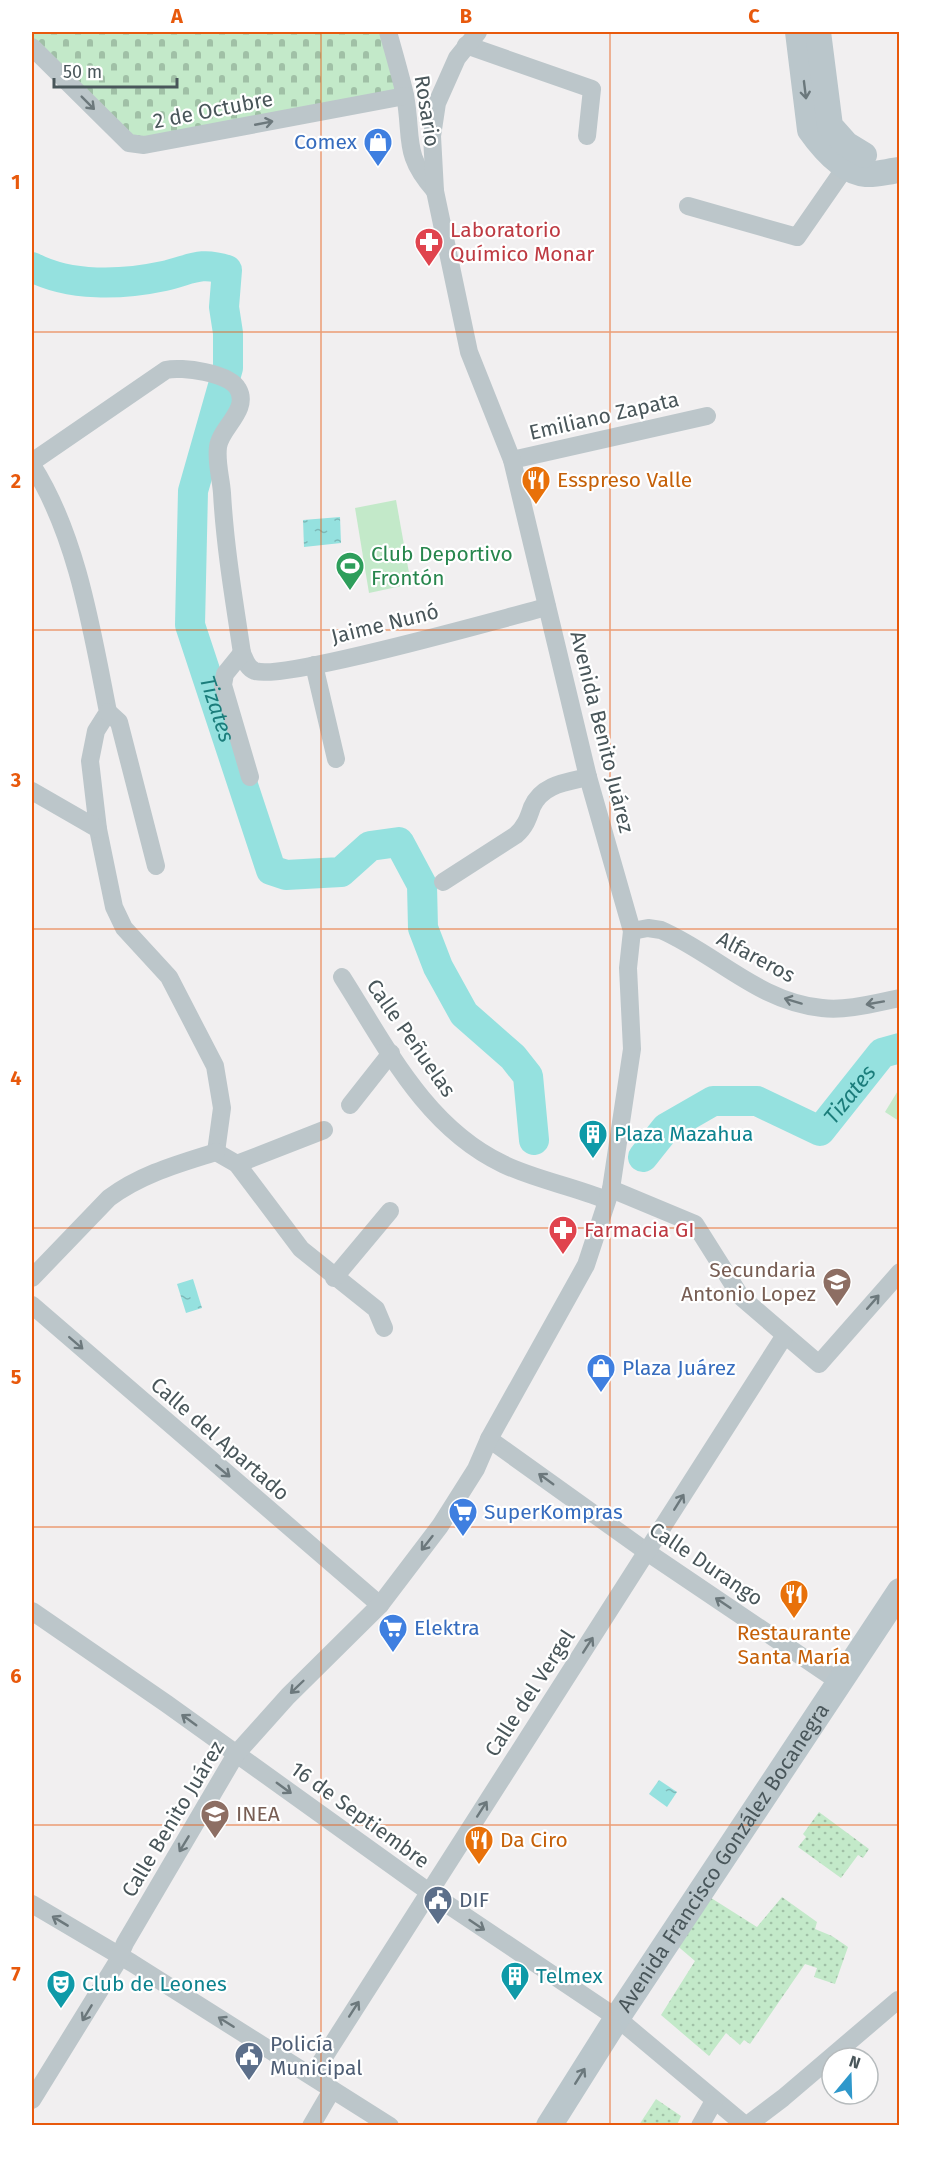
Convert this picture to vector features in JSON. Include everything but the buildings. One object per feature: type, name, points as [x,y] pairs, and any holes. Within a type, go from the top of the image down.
[{"type":"street","name":"Rosario","points":[[388,32],[405,96],[410,154],[420,174],[435,191]]},
{"type":"street","points":[[798,32],[810,130],[825,148],[847,165],[865,174],[900,170]]},
{"type":"street","points":[[818,32],[830,126],[833,131],[846,144],[867,156],[900,153]]},
{"type":"street","points":[[472,38],[592,89],[587,136]]},
{"type":"street","name":"Avenida Benito Juárez","points":[[472,38],[442,87],[433,119],[432,153],[435,191],[469,352],[512,460],[588,777],[632,931],[628,968],[632,1049],[609,1195],[586,1265],[489,1439]]},
{"type":"street","name":"2 de Octubre","points":[[32,47],[129,143],[144,145],[405,96]]},
{"type":"street","points":[[688,206],[796,237],[847,165]]},
{"type":"street","points":[[156,866],[119,722],[108,712],[92,630],[61,522],[32,464],[166,370],[180,368],[213,375],[231,381],[238,388],[240,403],[218,444],[218,454],[225,544],[242,653],[225,674],[223,685],[250,777]]},
{"type":"street","name":"Emiliano Zapata","points":[[512,460],[707,416]]},
{"type":"street","name":"Jaime Nunó","points":[[242,653],[248,666],[255,671],[266,672],[314,665],[547,607]]},
{"type":"street","points":[[314,665],[336,759]]},
{"type":"street","points":[[108,712],[96,731],[90,750],[99,829],[118,918],[131,937],[170,977],[215,1066],[222,1108],[216,1152]]},
{"type":"street","points":[[443,882],[516,835],[525,827],[536,800],[554,784],[588,777]]},
{"type":"street","points":[[32,791],[99,829]]},
{"type":"street","name":"Alfareros","points":[[632,931],[648,928],[661,930],[754,985],[803,1005],[837,1008],[900,998]]},
{"type":"street","name":"Calle Peñuelas","points":[[342,977],[420,1097],[471,1146],[505,1165],[609,1195],[695,1224],[741,1297],[819,1364],[900,1272]]},
{"type":"street","points":[[350,1105],[391,1053]]},
{"type":"street","points":[[237,1164],[324,1130]]},
{"type":"street","points":[[32,1278],[109,1198],[122,1188],[153,1173],[216,1152],[237,1164],[301,1250],[376,1310],[384,1328]]},
{"type":"street","points":[[334,1278],[390,1211]]},
{"type":"street","name":"Calle del Apartado","points":[[32,1305],[380,1605]]},
{"type":"street","name":"Calle del Vergel","points":[[312,2076],[785,1335]]},
{"type":"street","name":"Calle Durango","points":[[489,1439],[647,1552],[841,1683]]},
{"type":"street","name":"Calle Benito Juárez","points":[[32,2100],[237,1754],[288,1696],[380,1605],[440,1526],[476,1469],[489,1439]]},
{"type":"street","name":"Avenida Francisco González Bocanegra","points":[[549,2126],[617,2018],[900,1591]]},
{"type":"street","name":"16 de Septiembre","points":[[32,1611],[429,1892],[617,2018],[746,2126]]},
{"type":"street","points":[[32,1904],[390,2126]]},
{"type":"street","points":[[746,2126],[783,2098],[898,2000]]},
{"type":"street","points":[[311,2126],[332,2090]]},
{"type":"street","points":[[700,2126],[714,2101]]},
{"type":"green space","points":[[32,32],[381,32],[397,93],[134,139],[32,39]]},
{"type":"green space","points":[[396,500],[411,584],[369,593],[355,508]]},
{"type":"green space","points":[[899,1089],[899,1121],[885,1112]]},
{"type":"green space","points":[[819,1812],[869,1849],[863,1858],[858,1855],[841,1878],[798,1847],[806,1837],[803,1834]]},
{"type":"green space","points":[[708,1896],[757,1927],[782,1897],[817,1922],[815,1929],[832,1936],[848,1947],[835,1984],[814,1977],[817,1968],[805,1964],[750,2044],[744,2040],[740,2045],[726,2033],[709,2056],[661,2015],[695,1961],[674,1943]]},
{"type":"green space","points":[[656,2099],[681,2116],[677,2125],[639,2125]]},
{"type":"water","points":[[340,517],[341,543],[304,547],[303,520]]},
{"type":"water","points":[[193,1279],[202,1308],[186,1313],[177,1284]]},
{"type":"water","points":[[659,1780],[677,1792],[667,1807],[649,1794]]},
{"type":"waterway","name":"Tizates","points":[[32,267],[63,278],[97,282],[148,279],[202,266],[227,270],[224,307],[228,333],[228,368],[193,491],[190,625],[271,870],[286,875],[341,872],[370,846],[399,842],[422,885],[423,928],[438,967],[464,1014],[513,1057],[528,1076],[534,1140]]},
{"type":"waterway","name":"Tizates","points":[[643,1157],[666,1128],[713,1101],[757,1101],[820,1131],[882,1053],[900,1048]]},
{"type":"place","name":"Comex","points":[[378,168]]},
{"type":"place","name":"Laboratorio Químico Monar","points":[[429,268]]},
{"type":"place","name":"Esspreso Valle","points":[[536,506]]},
{"type":"place","name":"Club Deportivo Frontón","points":[[350,592]]},
{"type":"place","name":"Plaza Mazahua","points":[[593,1160]]},
{"type":"place","name":"Farmacia GI","points":[[563,1256]]},
{"type":"place","name":"Secundaria Antonio Lopez","points":[[837,1308]]},
{"type":"place","name":"Plaza Juárez","points":[[601,1394]]},
{"type":"place","name":"SuperKompras","points":[[463,1538]]},
{"type":"place","name":"Restaurante Santa María","points":[[794,1620]]},
{"type":"place","name":"Elektra","points":[[393,1654]]},
{"type":"place","name":"INEA","points":[[215,1840]]},
{"type":"place","name":"Da Ciro","points":[[479,1866]]},
{"type":"place","name":"DIF","points":[[438,1926]]},
{"type":"place","name":"Telmex","points":[[515,2002]]},
{"type":"place","name":"Club de Leones","points":[[61,2010]]},
{"type":"place","name":"Policía Municipal","points":[[249,2082]]}]
